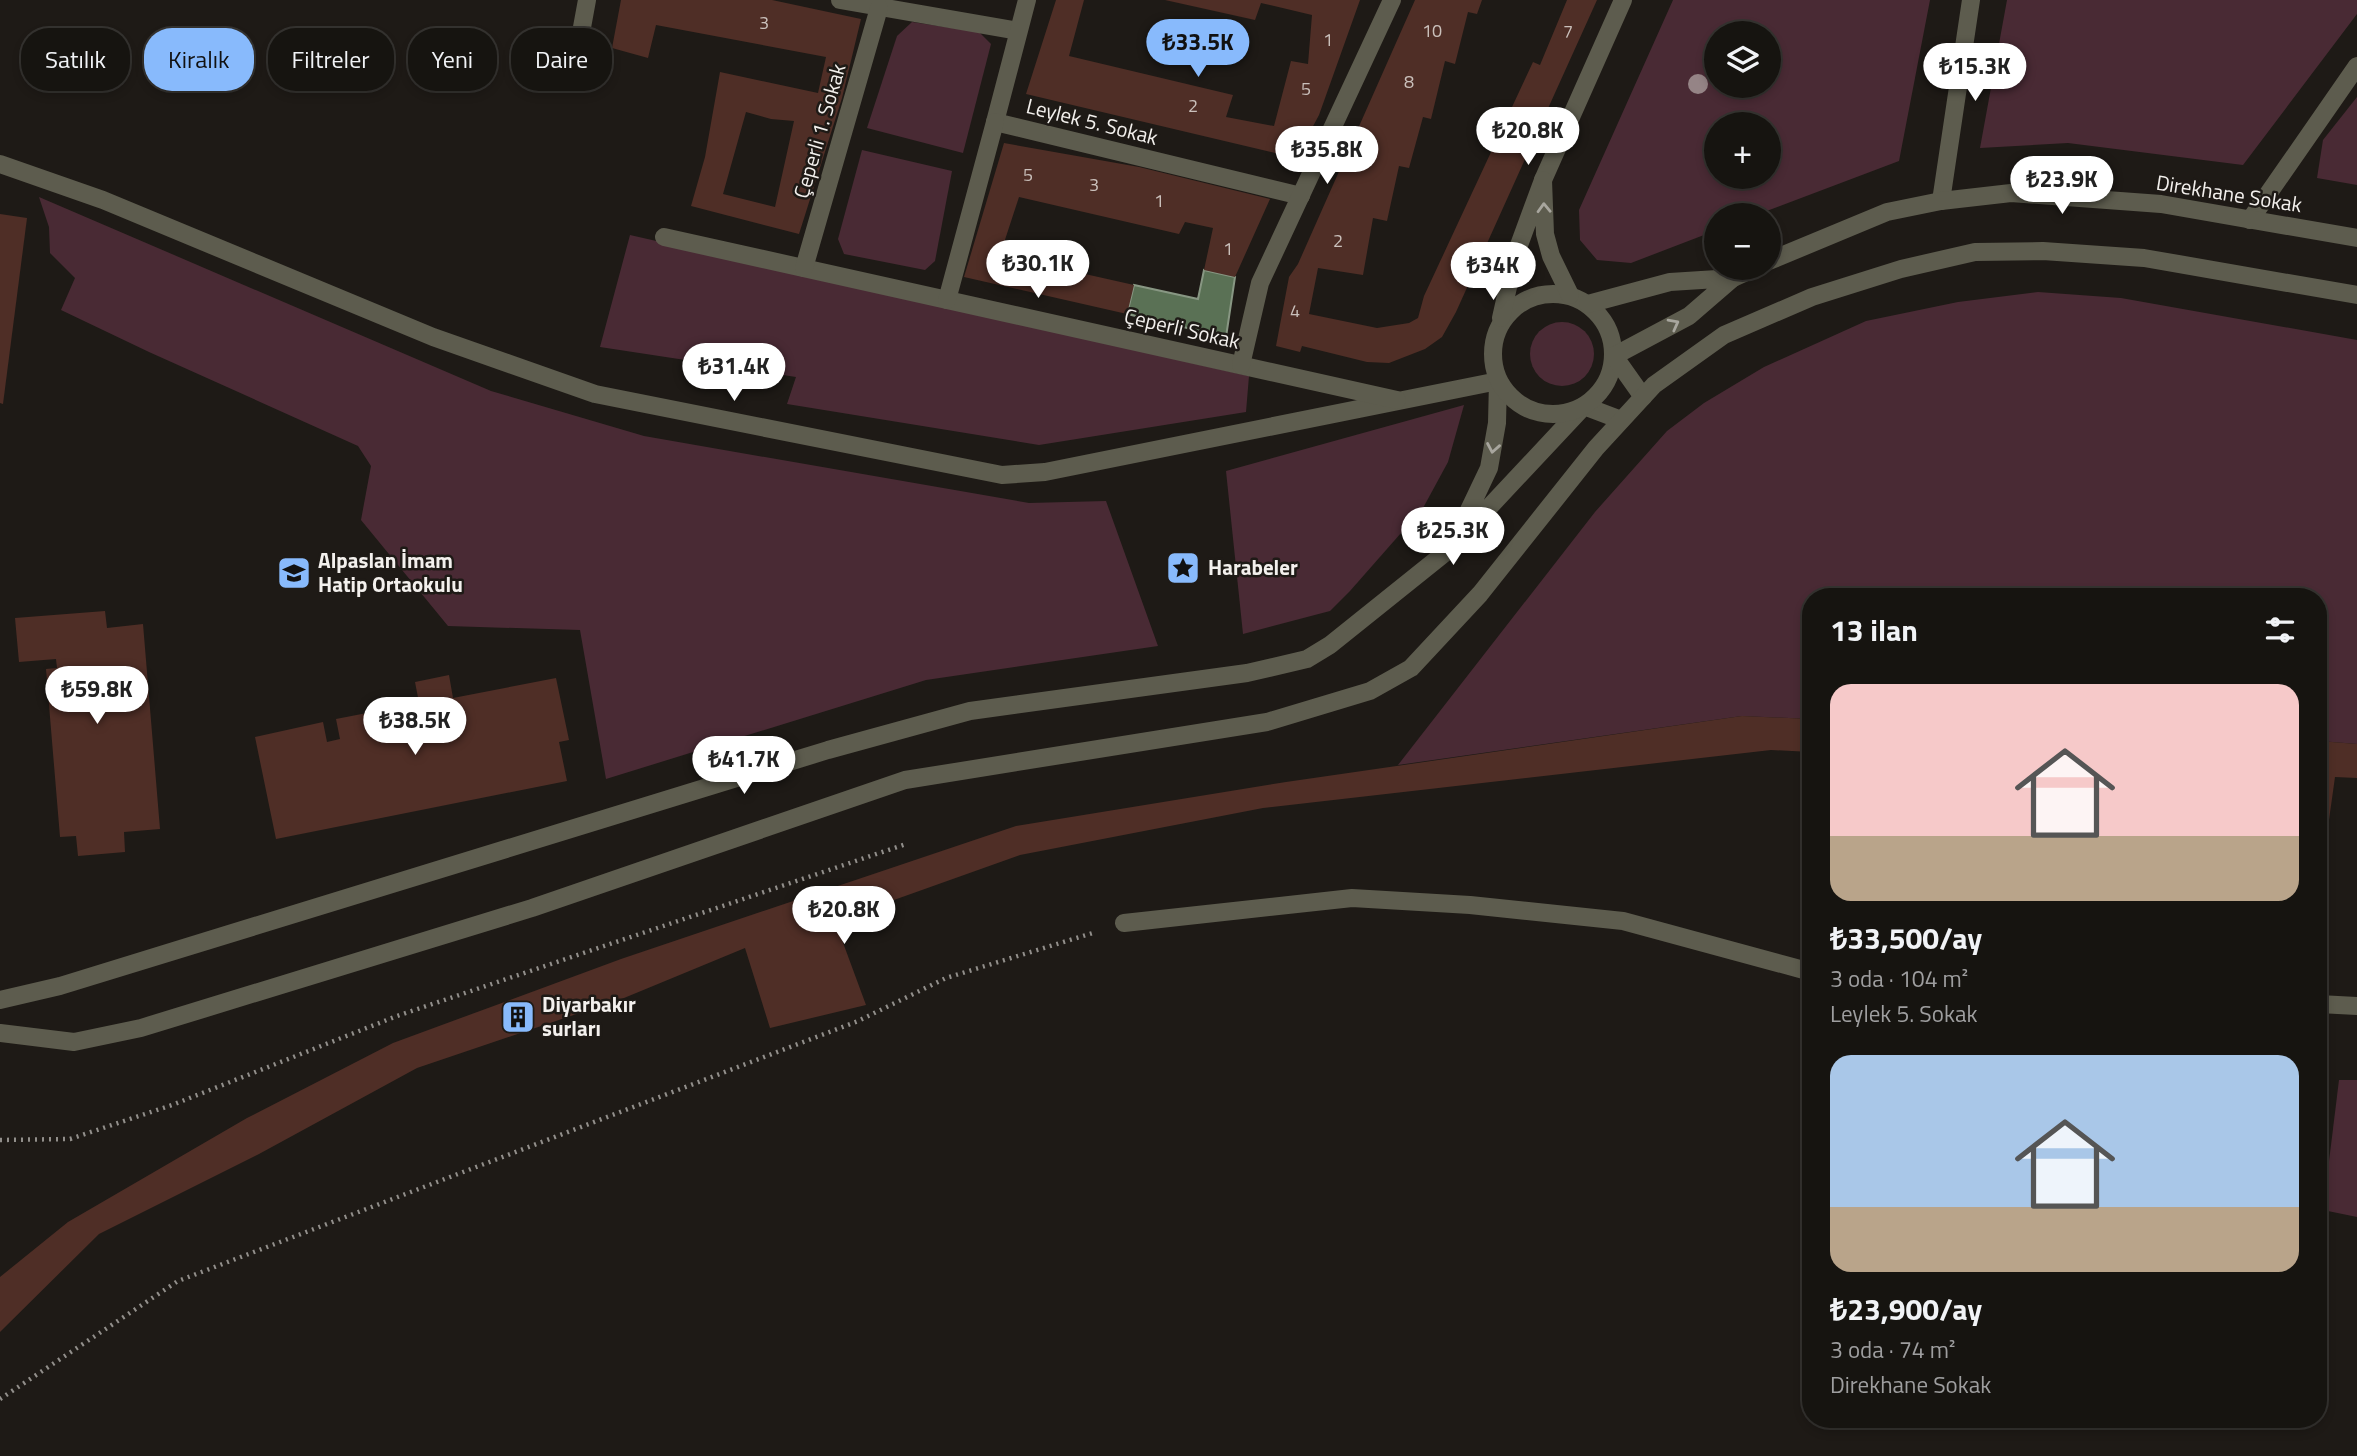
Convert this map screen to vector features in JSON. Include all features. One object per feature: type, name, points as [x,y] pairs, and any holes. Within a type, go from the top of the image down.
[{"type":"street","points":[[582,28],[587,0]]},
{"type":"street","points":[[841,0],[1018,31]]},
{"type":"street","name":"Leylek 5. Sokak","points":[[1027,0],[995,122],[1301,196]]},
{"type":"street","points":[[1241,365],[1260,283],[1392,0]]},
{"type":"street","points":[[1451,548],[1489,468],[1497,423],[1498,381],[1492,361],[1493,341],[1515,256],[1543,180],[1623,0]]},
{"type":"street","points":[[1941,201],[1971,0]]},
{"type":"street","name":"Çeperli 1. Sokak","points":[[804,268],[879,8]]},
{"type":"street","points":[[2250,220],[2357,66]]},
{"type":"street","points":[[947,300],[995,122]]},
{"type":"street","points":[[0,164],[103,201],[433,337],[595,394],[1002,475],[1045,472],[1498,381]]},
{"type":"street","points":[[1543,180],[1545,234],[1551,256],[1570,295]]},
{"type":"street","name":"Direkhane Sokak","points":[[1781,255],[1887,212],[1941,201],[2011,193],[2161,204],[2357,239]]},
{"type":"street","name":"Çeperli Sokak","points":[[664,237],[1404,402]]},
{"type":"street","points":[[0,1033],[74,1042],[141,1028],[532,908],[905,780],[1268,722],[1370,691],[1411,668],[1480,594],[1596,448],[1654,385],[1724,335],[1812,297],[1901,269],[1975,252],[2043,251],[2144,258],[2357,295]]},
{"type":"street","points":[[1588,304],[1670,282],[1704,280]]},
{"type":"street","points":[[1614,356],[1689,316],[1731,280]]},
{"type":"street","points":[[0,1000],[60,986],[828,750],[970,711],[1247,673],[1307,659],[1330,645],[1451,548],[1599,393],[1609,376],[1614,356],[1611,337],[1603,318],[1588,304],[1570,295],[1550,293],[1531,297],[1513,307],[1500,322]]},
{"type":"street","points":[[1614,356],[1643,397]]},
{"type":"street","points":[[1498,381],[1510,397],[1526,408],[1545,414],[1565,413],[1584,406],[1621,420]]},
{"type":"street","points":[[1124,923],[1352,898],[1470,905],[1623,921],[1802,970]]},
{"type":"street","points":[[2327,1004],[2357,1006]]},
{"type":"path","points":[[0,1140],[70,1139],[172,1105],[397,1016],[906,844]]},
{"type":"path","points":[[0,1399],[178,1281],[858,1021],[946,978],[1124,923]]},
{"type":"shaded area","points":[[1673,0],[1930,0],[1899,161],[1781,206],[1781,203],[1704,203],[1704,235],[1631,263],[1597,260],[1580,240],[1579,210]]},
{"type":"shaded area","points":[[2007,0],[2357,0],[2357,14],[2243,165],[2068,143],[1980,148]]},
{"type":"shaded area","points":[[912,22],[979,32],[991,44],[963,153],[867,128],[897,36]]},
{"type":"shaded area","points":[[2357,97],[2357,185],[2317,178],[2323,140]]},
{"type":"shaded area","points":[[862,150],[952,171],[935,261],[925,270],[844,254],[838,239]]},
{"type":"shaded area","points":[[39,197],[491,391],[644,436],[1029,503],[1106,501],[1158,646],[926,680],[606,779],[580,630],[448,626],[361,520],[371,466],[358,446],[61,310],[75,278],[50,253],[49,227]]},
{"type":"shaded area","points":[[630,235],[1249,376],[1246,412],[1039,445],[787,404],[796,377],[600,347]]},
{"type":"shaded area","points":[[1204,270],[1235,277],[1226,337],[1127,314],[1134,285],[1198,299]]},
{"type":"shaded area","points":[[2038,292],[2121,298],[2357,340],[2357,744],[2327,742],[2327,588],[1802,588],[1802,719],[1742,716],[1398,765],[1595,512],[1667,431],[1704,403],[1764,367],[1866,321],[1958,302]]},
{"type":"shaded area","points":[[1556,322],[1568,322],[1585,331],[1592,342],[1592,366],[1585,377],[1568,386],[1556,386],[1544,381],[1535,372],[1530,360],[1530,348],[1535,336],[1544,327]]},
{"type":"shaded area","points":[[1464,405],[1448,462],[1423,508],[1350,591],[1330,611],[1243,634],[1226,471]]},
{"type":"shaded area","points":[[2339,1080],[2357,1080],[2357,1217],[2327,1211],[2327,1178]]},
{"type":"building","points":[[621,0],[772,0],[861,19],[842,98],[799,234],[691,206],[705,157],[720,72],[818,93],[826,57],[656,25],[648,58],[612,48]],"holes":[[[746,112],[771,119],[794,121],[775,207],[723,194]]]},
{"type":"building","points":[[1056,0],[1084,0],[1069,56],[1233,95],[1226,117],[1274,126],[1291,61],[1308,64],[1312,15],[1261,3],[1255,20],[1165,0],[1360,0],[1319,115],[1296,158],[1026,94]]},
{"type":"building","points":[[1415,0],[1482,0],[1477,14],[1468,12],[1455,64],[1445,61],[1431,119],[1423,117],[1409,168],[1399,166],[1387,221],[1373,218],[1363,275],[1318,268],[1309,314],[1377,328],[1409,323],[1418,318],[1424,296],[1533,62],[1540,65],[1567,0],[1597,0],[1456,312],[1442,337],[1425,349],[1389,363],[1367,362],[1302,346],[1300,352],[1276,346],[1289,277],[1298,264]]},
{"type":"building","points":[[1004,143],[1139,167],[1270,199],[1235,277],[1204,270],[1213,228],[1185,222],[1179,234],[1019,197],[1000,255],[1134,285],[1127,314],[964,277]]},
{"type":"building","points":[[0,214],[27,218],[3,404],[0,403]]},
{"type":"building","points":[[105,611],[107,628],[143,624],[160,829],[124,832],[125,852],[78,856],[76,836],[60,837],[46,669],[57,668],[56,659],[19,662],[15,618]]},
{"type":"building","points":[[449,675],[453,698],[556,678],[569,740],[559,742],[567,781],[276,839],[255,737],[323,722],[327,742],[340,739],[336,719],[408,705],[410,715],[421,713],[415,682]]},
{"type":"building","name":"Diyarbakır surları","points":[[1742,716],[1802,719],[1802,752],[1771,750],[1263,808],[1020,855],[835,921],[866,1005],[770,1028],[745,948],[624,998],[417,1068],[259,1154],[99,1234],[0,1332],[0,1277],[68,1222],[247,1118],[393,1043],[621,959],[1016,826],[1286,782]]},
{"type":"building","points":[[2327,742],[2357,744],[2357,778],[2335,777],[2328,827]]},
{"type":"place","name":"Harabeler","points":[[1183,568]]},
{"type":"place","name":"Alpaslan İmam Hatip Ortaokulu","points":[[294,573]]},
{"type":"place","name":"Diyarbakır surları","points":[[518,1017]]}]
